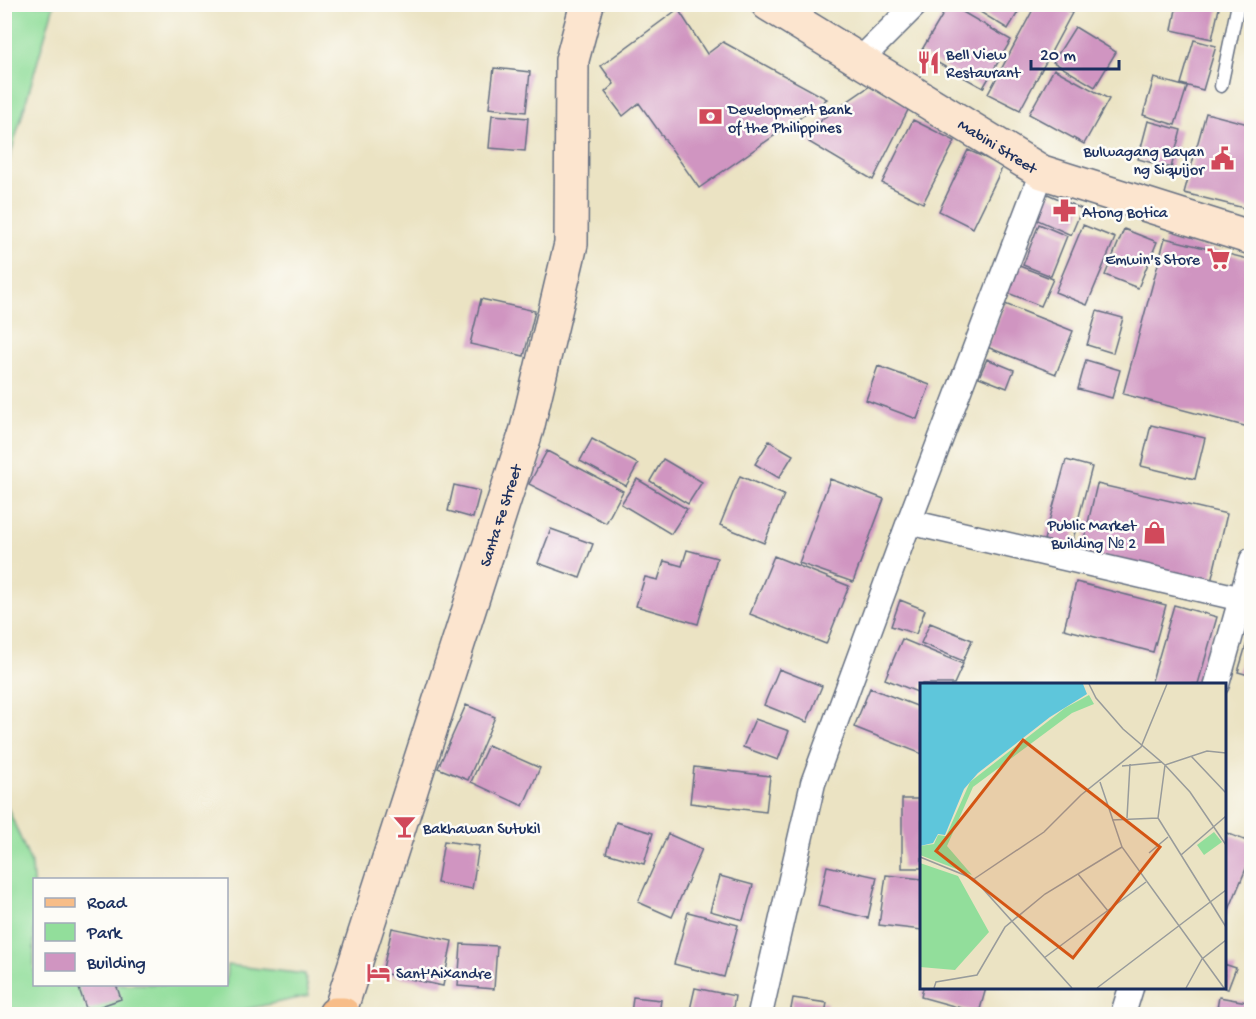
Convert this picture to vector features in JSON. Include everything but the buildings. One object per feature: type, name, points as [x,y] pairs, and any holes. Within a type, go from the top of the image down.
[{"type":"street","name":"Santa Fe Street","points":[[339,1014],[527,429],[571,244],[572,60],[587,4]]},
{"type":"street","name":"Mabini Street","points":[[768,4],[1042,172],[1251,238]]},
{"type":"street","points":[[861,60],[916,4]]},
{"type":"street","points":[[760,1014],[813,783],[1042,172]]},
{"type":"street","points":[[909,522],[1242,599]]},
{"type":"street","points":[[1217,683],[1251,560]]},
{"type":"street","points":[[1123,1014],[1130,989]]},
{"type":"lane","points":[[1221,86],[1238,4]]},
{"type":"green space","points":[[4,5],[54,5],[5,174]]},
{"type":"green space","points":[[4,799],[32,866],[33,986],[228,986],[228,965],[305,974],[309,996],[223,1014],[5,1014]]},
{"type":"place","name":"Bell View Restaurant","points":[[928,62]]},
{"type":"place","name":"Development Bank of the Philippines","points":[[710,117]]},
{"type":"place","name":"Bulwagang Bayan ng Siquijor","points":[[1222,159]]},
{"type":"place","name":"Atong Botica","points":[[1064,211]]},
{"type":"place","name":"Emwin's Store","points":[[1218,258]]},
{"type":"place","name":"Public Market Building № 2","points":[[1154,533]]},
{"type":"place","name":"Bakhawan Sutukil","points":[[405,827]]},
{"type":"place","name":"Sant'Aixandre","points":[[378,972]]}]
